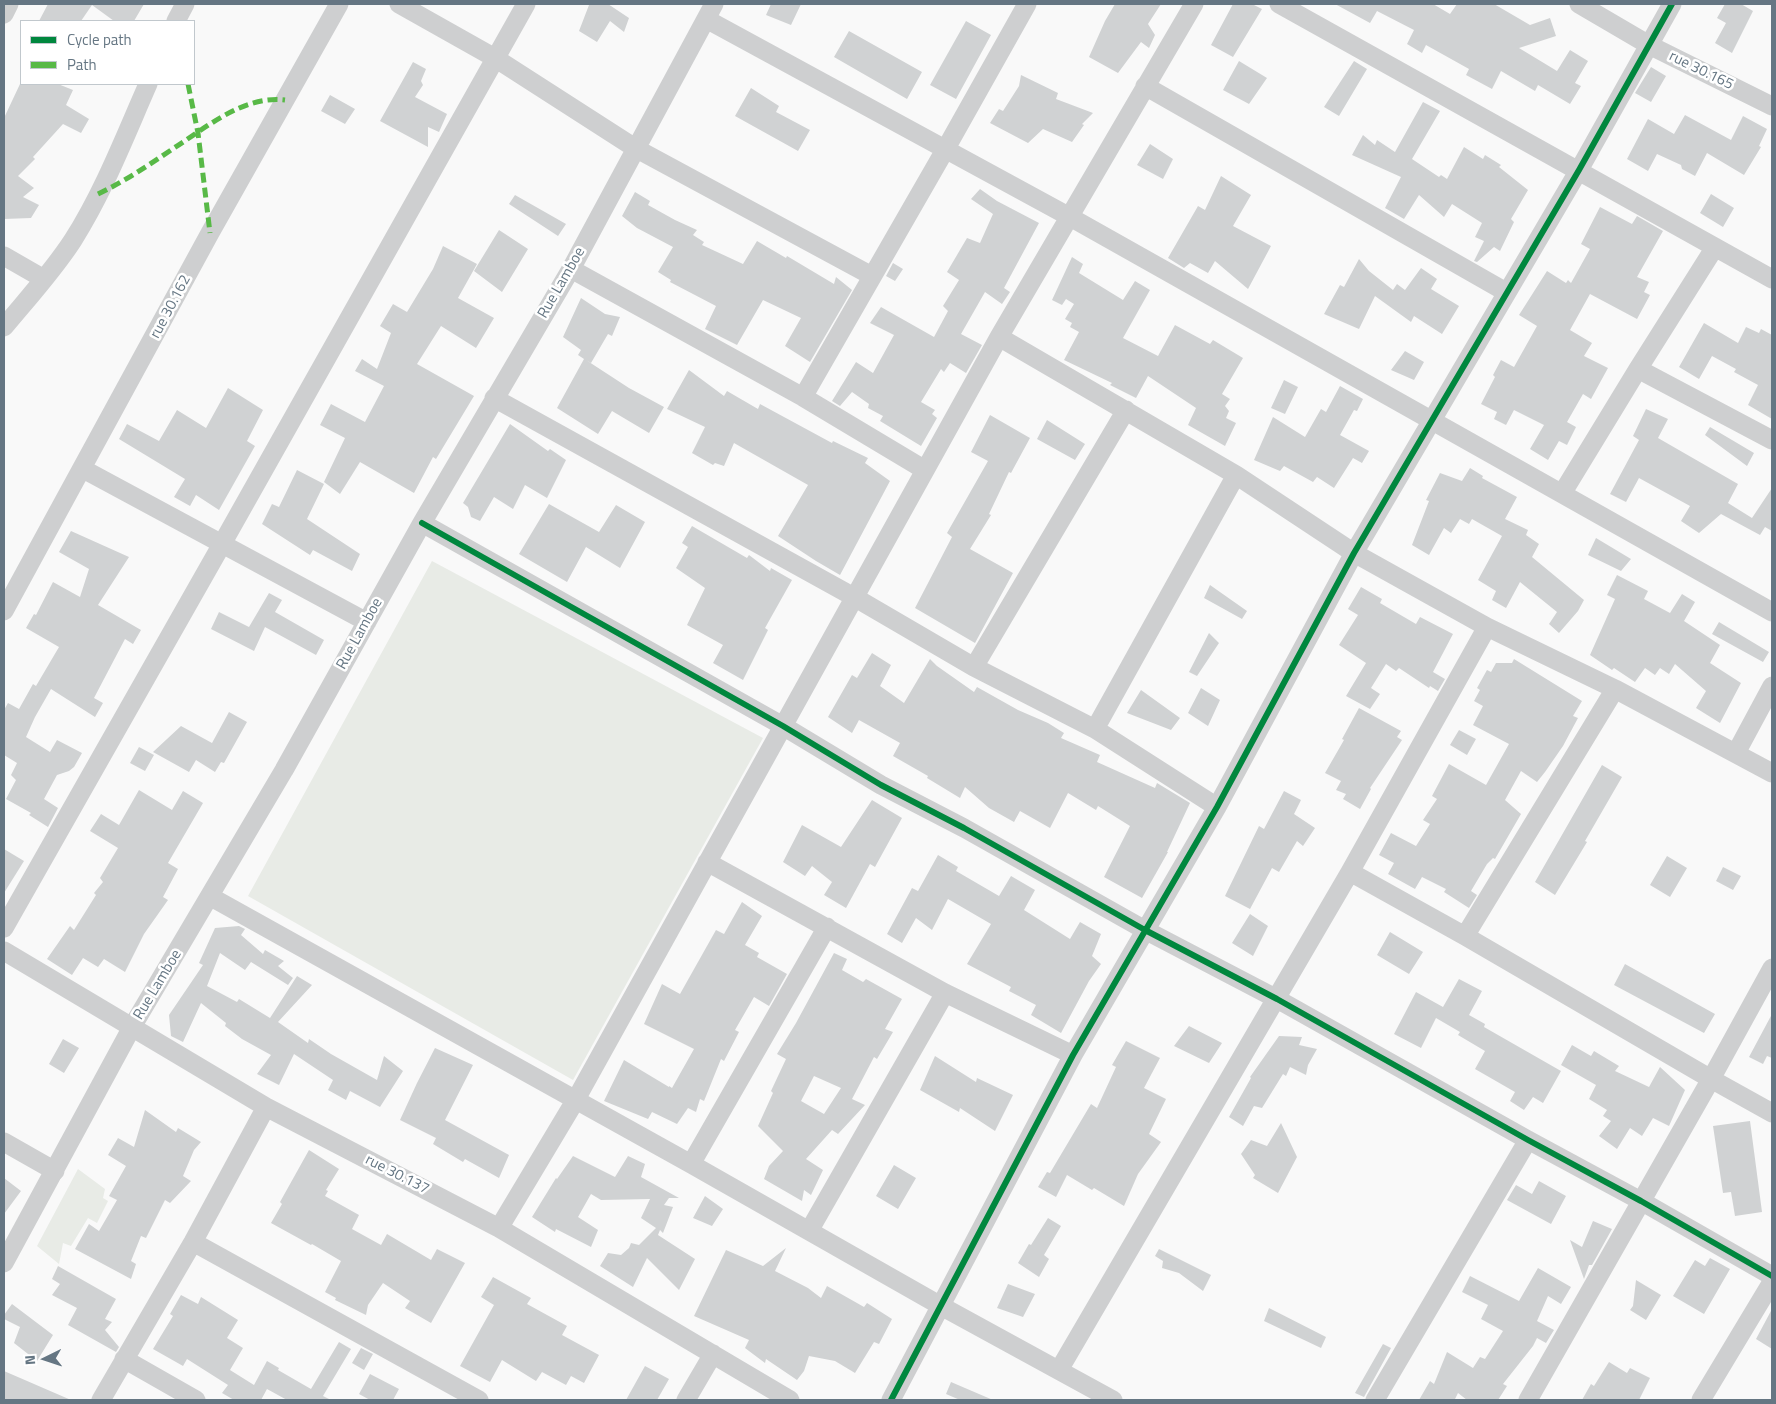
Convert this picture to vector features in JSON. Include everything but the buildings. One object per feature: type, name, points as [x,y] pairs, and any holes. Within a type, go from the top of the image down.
[{"type":"street","points":[[4,14],[9,4]]},
{"type":"street","points":[[177,20],[185,4]]},
{"type":"street","name":"rue 30.162","points":[[4,611],[210,233],[339,4]]},
{"type":"street","points":[[399,4],[494,58],[635,148],[872,276]]},
{"type":"street","points":[[4,928],[526,4]]},
{"type":"street","points":[[803,397],[1027,4]]},
{"type":"street","points":[[499,1228],[575,1101],[999,337],[1144,86],[1194,4]]},
{"type":"street","points":[[1279,4],[1772,279]]},
{"type":"street","name":"rue 30.165","points":[[1579,4],[1649,45],[1772,106]]},
{"type":"street","points":[[892,1400],[1073,1055],[1217,807],[1354,553],[1579,170],[1672,4]]},
{"type":"street","points":[[710,11],[945,150],[1070,217],[1563,492],[1772,612]]},
{"type":"street","name":"Rue Lamboe","points":[[4,1263],[132,1027],[211,897],[422,523],[571,269],[710,11]]},
{"type":"street","points":[[4,326],[44,279],[73,240],[90,211],[148,85]]},
{"type":"street","points":[[1144,86],[1506,292]]},
{"type":"street","points":[[1563,492],[1638,369],[1716,247]]},
{"type":"street","points":[[4,256],[44,279]]},
{"type":"street","points":[[571,269],[803,397],[926,470]]},
{"type":"street","points":[[999,337],[1236,475],[1354,553],[1488,627],[1614,689],[1772,773]]},
{"type":"street","points":[[1638,369],[1772,440]]},
{"type":"street","points":[[494,398],[854,597],[974,667],[1095,729],[1217,807]]},
{"type":"street","points":[[974,667],[1126,410]]},
{"type":"street","points":[[83,469],[367,622]]},
{"type":"street","points":[[1095,729],[1236,475]]},
{"type":"street","points":[[422,523],[783,726],[880,785],[964,828],[1145,930],[1277,999],[1772,1276]]},
{"type":"street","points":[[1059,1370],[1277,999],[1488,627]]},
{"type":"street","points":[[1736,753],[1772,686]]},
{"type":"street","points":[[1465,936],[1614,689]]},
{"type":"street","points":[[707,862],[945,993],[1073,1055]]},
{"type":"street","points":[[1350,872],[1772,1113]]},
{"type":"street","points":[[211,897],[691,1164],[941,1306],[1113,1400]]},
{"type":"street","points":[[691,1164],[827,927]]},
{"type":"street","name":"rue 30.137","points":[[4,951],[266,1107],[499,1228],[790,1400]]},
{"type":"street","points":[[1528,1400],[1772,968]]},
{"type":"street","points":[[809,1231],[945,993]]},
{"type":"street","points":[[101,1400],[193,1242],[266,1107]]},
{"type":"street","points":[[1375,1400],[1528,1140]]},
{"type":"street","points":[[4,1142],[55,1171]]},
{"type":"street","points":[[193,1242],[479,1400]]},
{"type":"street","points":[[1702,1400],[1772,1282]]},
{"type":"street","points":[[686,1400],[713,1354]]},
{"type":"street","points":[[124,1358],[196,1400]]},
{"type":"shaded area","points":[[432,561],[763,738],[573,1080],[248,896]]},
{"type":"shaded area","points":[[78,1169],[105,1189],[103,1198],[108,1201],[97,1223],[88,1218],[71,1246],[63,1243],[59,1264],[37,1246]]},
{"type":"marked path","points":[[188,85],[198,133],[210,233]]},
{"type":"marked path","points":[[98,194],[118,184],[226,114],[255,102],[285,100]]},
{"type":"cycle path","points":[[891,1400],[1073,1055],[1217,807],[1354,553],[1579,170],[1672,4]]},
{"type":"cycle path","points":[[422,523],[783,726],[881,785],[964,828],[1145,930],[1277,999],[1772,1276]]}]
